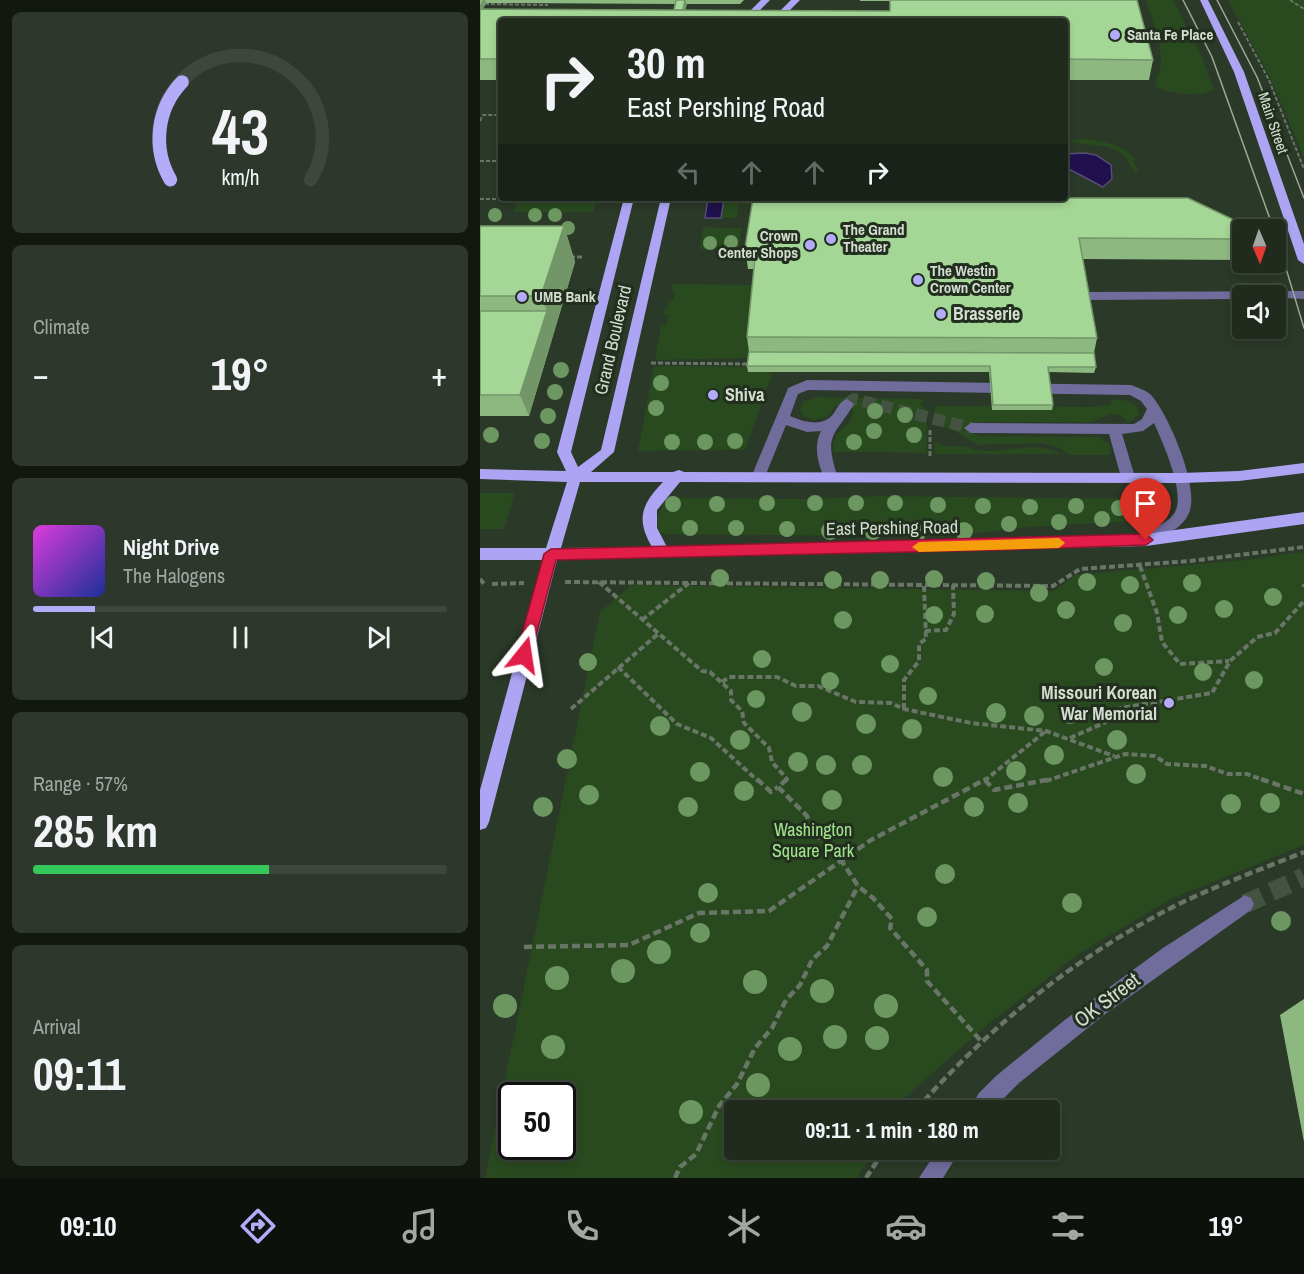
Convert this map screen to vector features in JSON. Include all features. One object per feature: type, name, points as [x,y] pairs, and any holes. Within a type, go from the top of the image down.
[{"type":"main road","points":[[747,18],[766,0]]},
{"type":"main road","points":[[777,18],[796,0]]},
{"type":"main road","name":"Main Street","points":[[1204,0],[1239,72],[1304,260]]},
{"type":"main road","name":"Grand Boulevard","points":[[629,201],[564,452],[575,477],[607,452],[665,201]]},
{"type":"main road","points":[[480,474],[575,477],[830,475],[1181,478],[1239,476],[1304,468]]},
{"type":"main road","points":[[663,553],[649,530],[648,519],[656,498],[679,476]]},
{"type":"main road","points":[[480,822],[551,554],[575,477]]},
{"type":"main road","name":"East Pershing Road","points":[[480,554],[663,553],[1146,540],[1304,518]]},
{"type":"lane","points":[[1086,296],[1304,295]]},
{"type":"lane","points":[[759,475],[793,391],[807,385],[1122,389],[1139,393],[1146,398],[1153,410],[1175,458],[1185,500],[1184,511],[1175,522],[1146,540]]},
{"type":"lane","points":[[830,475],[824,455],[823,437],[847,404]]},
{"type":"lane","points":[[971,428],[1113,429],[1144,427],[1151,419],[1153,410]]},
{"type":"lane","points":[[782,418],[801,427],[818,428],[833,423]]},
{"type":"lane","points":[[1113,429],[1120,444],[1128,477]]},
{"type":"lane","name":"OK Street","points":[[986,1100],[991,1093],[1076,1023],[1169,953],[1245,904]]},
{"type":"lane","points":[[930,1178],[943,1160]]},
{"type":"path","points":[[1290,0],[1304,9]]},
{"type":"path","points":[[485,4],[548,5]]},
{"type":"path","points":[[1233,14],[1269,80],[1304,169]]},
{"type":"path","points":[[480,121],[483,115],[498,115]]},
{"type":"path","points":[[480,161],[498,161]]},
{"type":"path","points":[[480,199],[498,199]]},
{"type":"path","points":[[561,257],[584,257]]},
{"type":"path","points":[[651,363],[758,364]]},
{"type":"path","points":[[930,430],[930,456]]},
{"type":"path","points":[[618,667],[677,724],[688,726],[699,736],[711,738],[771,792],[787,779],[772,762],[769,748],[744,723],[742,711],[731,700],[731,691],[710,672],[702,670],[658,634],[598,581],[1053,586],[1080,569],[1140,566],[1304,547]]},
{"type":"path","points":[[1140,566],[1157,613],[1162,642],[1180,664],[1230,661]]},
{"type":"path","points":[[480,579],[485,585]]},
{"type":"path","points":[[642,620],[689,583]]},
{"type":"path","points":[[904,709],[904,680],[919,661],[919,644],[926,639],[924,585]]},
{"type":"path","points":[[926,631],[946,630],[954,615],[953,585]]},
{"type":"path","points":[[1069,739],[1104,723],[1121,708],[1212,693],[1230,661],[1257,637],[1275,633],[1304,602]]},
{"type":"path","points":[[571,710],[658,634]]},
{"type":"path","points":[[722,682],[729,676],[777,677],[796,686],[818,686],[856,702],[891,703],[904,709],[971,723],[1046,731],[1114,756]]},
{"type":"path","points":[[524,947],[629,945],[699,913],[769,912],[841,860],[909,818],[985,780],[1046,731]]},
{"type":"path","points":[[985,780],[994,790],[1042,782],[1125,754],[1155,756],[1167,764],[1205,766],[1228,774],[1247,774],[1304,794]]},
{"type":"path","points":[[778,787],[807,816],[811,829],[841,860],[858,886],[873,898],[892,919],[890,928],[927,970],[927,981],[981,1041]]},
{"type":"path","points":[[924,1100],[981,1041],[1027,1001],[1088,956],[1166,911],[1304,852]]},
{"type":"path","points":[[675,1178],[680,1167],[696,1154],[719,1106],[737,1084],[755,1048],[772,1028],[786,1000],[800,985],[812,960],[827,946],[858,886]]},
{"type":"path","points":[[866,1178],[878,1160]]},
{"type":"green space","points":[[1145,0],[1173,0],[1202,57],[1214,90],[1200,94],[1184,94],[1155,86],[1161,65],[1161,54],[1156,30]]},
{"type":"green space","points":[[1228,0],[1304,0],[1304,158],[1271,79]]},
{"type":"green space","points":[[1087,139],[1107,143],[1127,151],[1137,160],[1133,161],[1139,172],[1134,172],[1121,153],[1113,149],[1068,140]]},
{"type":"green space","points":[[724,201],[755,201],[755,204],[739,204],[737,218],[721,218]]},
{"type":"green space","points":[[517,203],[596,203],[593,212],[514,212]]},
{"type":"green space","points":[[703,227],[742,228],[738,249],[700,249]]},
{"type":"green space","points":[[672,284],[757,285],[750,358],[655,360],[661,325],[667,324],[668,315],[663,315],[664,309],[667,309],[669,301],[673,300],[675,291],[671,291]]},
{"type":"green space","points":[[654,366],[763,367],[772,374],[745,450],[638,451]]},
{"type":"green space","points":[[816,397],[920,399],[924,401],[920,404],[926,409],[927,453],[833,452],[836,438],[850,421],[853,409],[841,404],[834,408],[826,418],[812,420],[803,416],[800,409],[803,402]]},
{"type":"green space","points":[[1111,399],[1133,404],[1139,415],[1129,423],[1119,414],[1109,415],[1092,422],[979,422],[972,425],[972,432],[981,436],[1098,437],[1110,444],[1110,455],[1070,455],[1060,448],[1042,443],[978,445],[955,431],[936,425],[934,409],[938,406],[1093,407],[1111,404]]},
{"type":"green space","points":[[935,440],[943,446],[960,446],[984,451],[1043,448],[1061,454],[934,454]]},
{"type":"green space","points":[[480,493],[515,493],[504,529],[480,529]]},
{"type":"green space","points":[[879,496],[1162,499],[1169,504],[1165,514],[1153,520],[1028,527],[945,537],[665,534],[658,532],[657,517],[665,500],[676,498],[806,499]]},
{"type":"green space","name":"Washington Square Park","points":[[1300,552],[1304,554],[1304,845],[1171,899],[1080,953],[987,1025],[902,1100],[724,1100],[724,1160],[869,1160],[857,1178],[485,1178],[498,1114],[498,1160],[576,1160],[576,1082],[505,1082],[600,612],[631,585],[1054,591],[1075,575],[1254,559]]},
{"type":"shaded area","points":[[1068,154],[1096,155],[1111,165],[1112,179],[1103,187],[1068,169]]},
{"type":"shaded area","points":[[708,201],[724,201],[721,218],[705,218]]},
{"type":"building","points":[[676,0],[685,0],[683,10],[674,10]]},
{"type":"building","points":[[890,0],[1137,0],[1153,60],[1068,59],[1068,18],[498,18],[498,59],[480,59],[480,9],[890,11]]},
{"type":"building","name":"The Westin Crown Center","points":[[1068,198],[1188,198],[1232,219],[1232,239],[1079,238],[1097,338],[747,337],[756,248],[745,248],[753,201],[1068,201]]},
{"type":"building","points":[[480,226],[564,226],[541,296],[480,296]]},
{"type":"building","points":[[480,311],[547,311],[520,395],[480,395]]},
{"type":"building","points":[[749,352],[1094,353],[1096,367],[1048,367],[1053,405],[993,405],[990,366],[747,366]]},
{"type":"tunnel","points":[[847,404],[854,399],[971,428]]},
{"type":"tunnel","points":[[1245,904],[1304,877]]},
{"type":"tram line","points":[[1183,0],[1212,57],[1270,219]]},
{"type":"tram line","points":[[1217,0],[1257,77],[1304,198]]},
{"type":"tram line","points":[[1286,268],[1304,328]]},
{"type":"slow traffic","points":[[919,547],[1059,543]]},
{"type":"place","name":"Santa Fe Place","points":[[1115,35]]},
{"type":"place","name":"The Grand Theater","points":[[831,239]]},
{"type":"place","name":"Crown Center Shops","points":[[810,245]]},
{"type":"place","name":"The Westin Crown Center","points":[[918,280]]},
{"type":"place","name":"UMB Bank","points":[[522,297]]},
{"type":"place","name":"Brasserie","points":[[941,314]]},
{"type":"place","name":"Shiva","points":[[713,395]]},
{"type":"place","name":"Missouri Korean War Memorial","points":[[1169,703]]},
{"type":"route","points":[[524,655],[551,554],[1146,540]]}]
